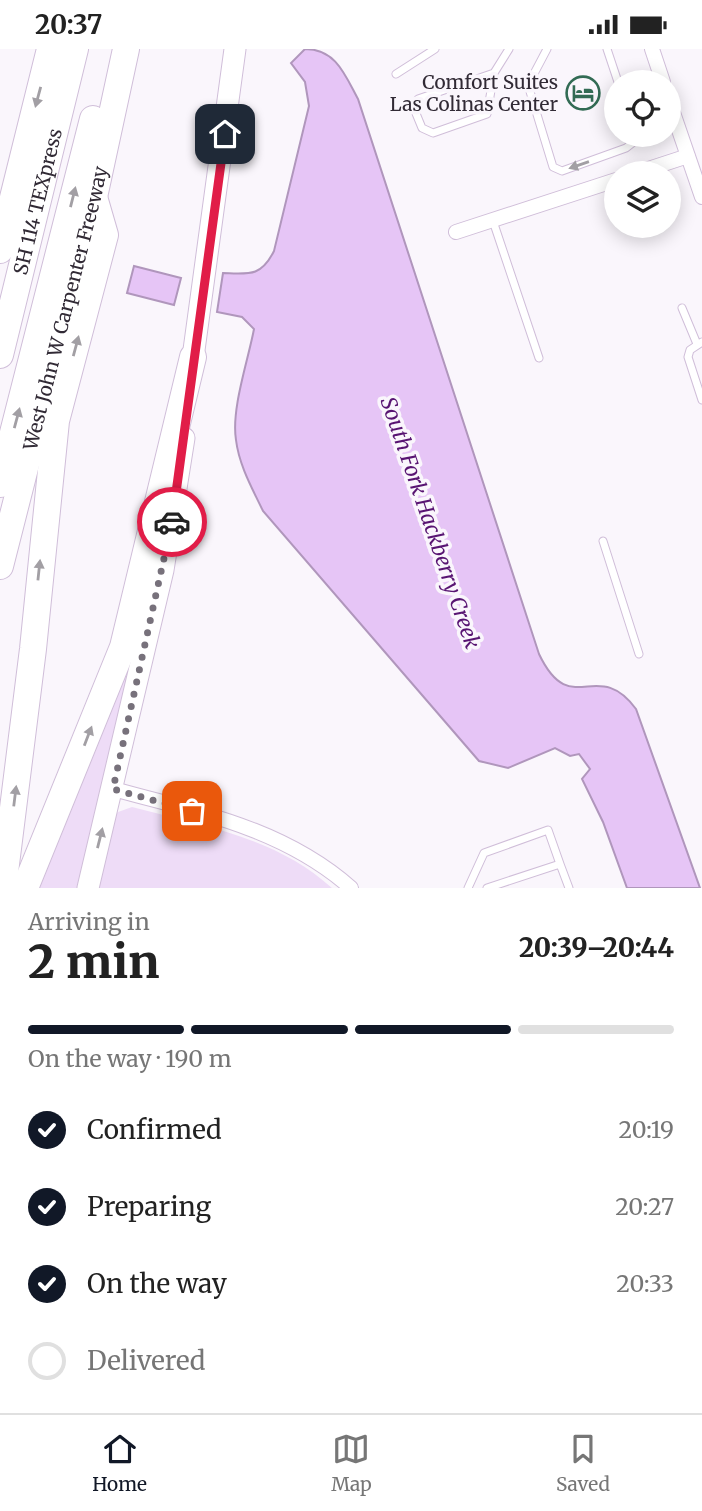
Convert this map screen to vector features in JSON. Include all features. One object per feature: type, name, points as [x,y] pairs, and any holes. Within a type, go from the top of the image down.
[{"type":"highway","points":[[0,250],[50,49]]},
{"type":"highway","name":"SH 114 TEXpress","points":[[0,355],[75,49]]},
{"type":"highway","name":"SH 114 TEXpress","points":[[0,484],[111,49]]},
{"type":"highway","name":"West John W Carpenter Freeway","points":[[0,566],[94,197],[126,49]]},
{"type":"highway","points":[[0,185],[25,145]]},
{"type":"highway","points":[[3,888],[33,649],[56,422],[105,235],[94,197]]},
{"type":"highway","points":[[30,878],[123,647],[193,357]]},
{"type":"main road","points":[[88,888],[163,570],[178,489],[235,49]]},
{"type":"main road","points":[[232,83],[246,49]]},
{"type":"street","points":[[652,49],[659,70]]},
{"type":"street","points":[[681,136],[702,197]]},
{"type":"street","points":[[673,161],[688,156]]},
{"type":"street","points":[[456,232],[604,184]]},
{"type":"street","points":[[113,789],[192,811],[294,846],[351,888]]},
{"type":"lane","points":[[396,74],[435,49]]},
{"type":"lane","points":[[494,73],[418,99],[415,111],[422,128],[433,133],[487,114],[494,73],[509,49]]},
{"type":"lane","points":[[547,49],[528,85],[553,167],[562,171],[627,147]]},
{"type":"lane","points":[[607,49],[614,70]]},
{"type":"lane","points":[[492,221],[539,358]]},
{"type":"lane","points":[[682,308],[699,343],[688,357],[702,400]]},
{"type":"lane","points":[[603,541],[639,654]]},
{"type":"lane","points":[[467,888],[484,853],[548,830],[569,888]]},
{"type":"lane","points":[[487,888],[560,865]]},
{"type":"shaded area","points":[[164,525],[78,888],[37,888]]},
{"type":"shaded area","points":[[132,807],[238,835],[263,845],[310,871],[332,888],[95,888],[112,820],[118,812]]},
{"type":"water","name":"South Fork Hackberry Creek","points":[[305,49],[325,53],[332,58],[344,73],[358,99],[539,654],[551,673],[562,683],[573,687],[609,687],[622,694],[636,709],[700,888],[627,888],[603,822],[582,779],[590,769],[579,754],[570,756],[555,748],[508,768],[479,761],[263,511],[250,485],[240,458],[235,428],[238,400],[254,329],[242,317],[217,312],[223,273],[240,274],[259,270],[274,251],[309,106],[305,82],[291,63]]},
{"type":"water","points":[[134,266],[181,278],[174,305],[127,293]]},
{"type":"way so far","points":[[172,522],[113,789],[192,811]]},
{"type":"place","name":"Comfort Suites Las Colinas Center","points":[[583,93]]},
{"type":"route","points":[[172,522],[202,286],[225,134]]}]
